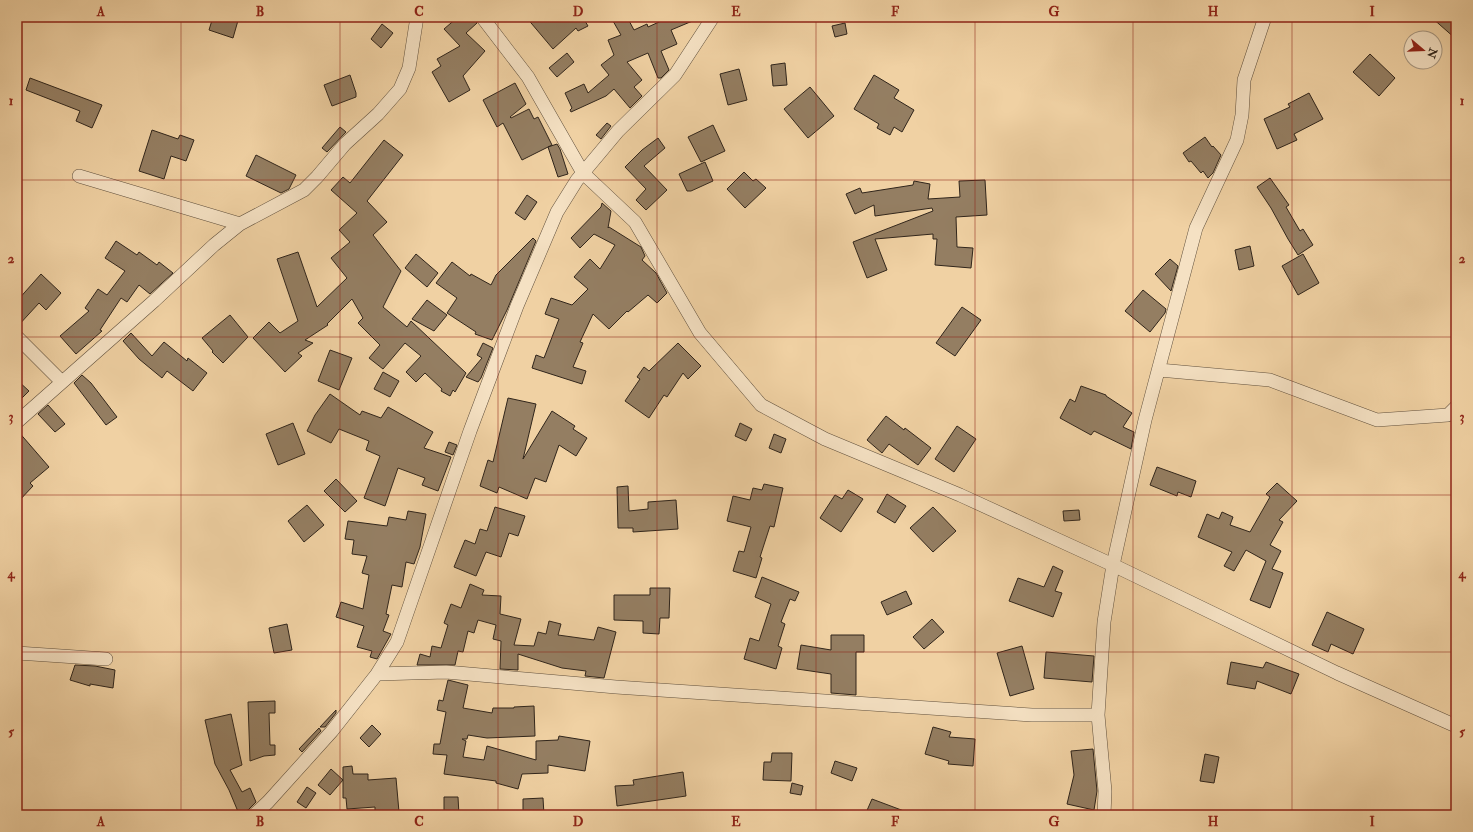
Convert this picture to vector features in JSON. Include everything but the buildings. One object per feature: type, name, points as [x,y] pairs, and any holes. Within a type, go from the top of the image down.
[{"type":"street","points":[[17,422],[154,301],[214,245],[240,224],[304,190],[317,177],[345,144],[378,114],[400,89],[409,68],[417,17]]},
{"type":"street","points":[[482,17],[528,77],[583,173],[635,222],[700,333],[761,405],[825,439],[960,495],[1113,565],[1337,673],[1456,726]]},
{"type":"street","points":[[254,815],[268,802],[332,731],[377,674],[398,642],[470,431],[517,306],[557,212],[577,180],[618,131],[675,75],[713,17]]},
{"type":"street","points":[[1104,815],[1105,791],[1098,716],[1104,622],[1113,565],[1145,420],[1196,228],[1237,140],[1242,115],[1244,80],[1265,17]]},
{"type":"street","points":[[79,176],[240,224]]},
{"type":"street","points":[[17,337],[62,382]]},
{"type":"street","points":[[1158,370],[1270,380],[1377,420],[1448,415],[1456,407]]},
{"type":"street","points":[[17,653],[106,659]]},
{"type":"street","points":[[377,674],[446,672],[616,687],[1024,715],[1098,716]]}]
